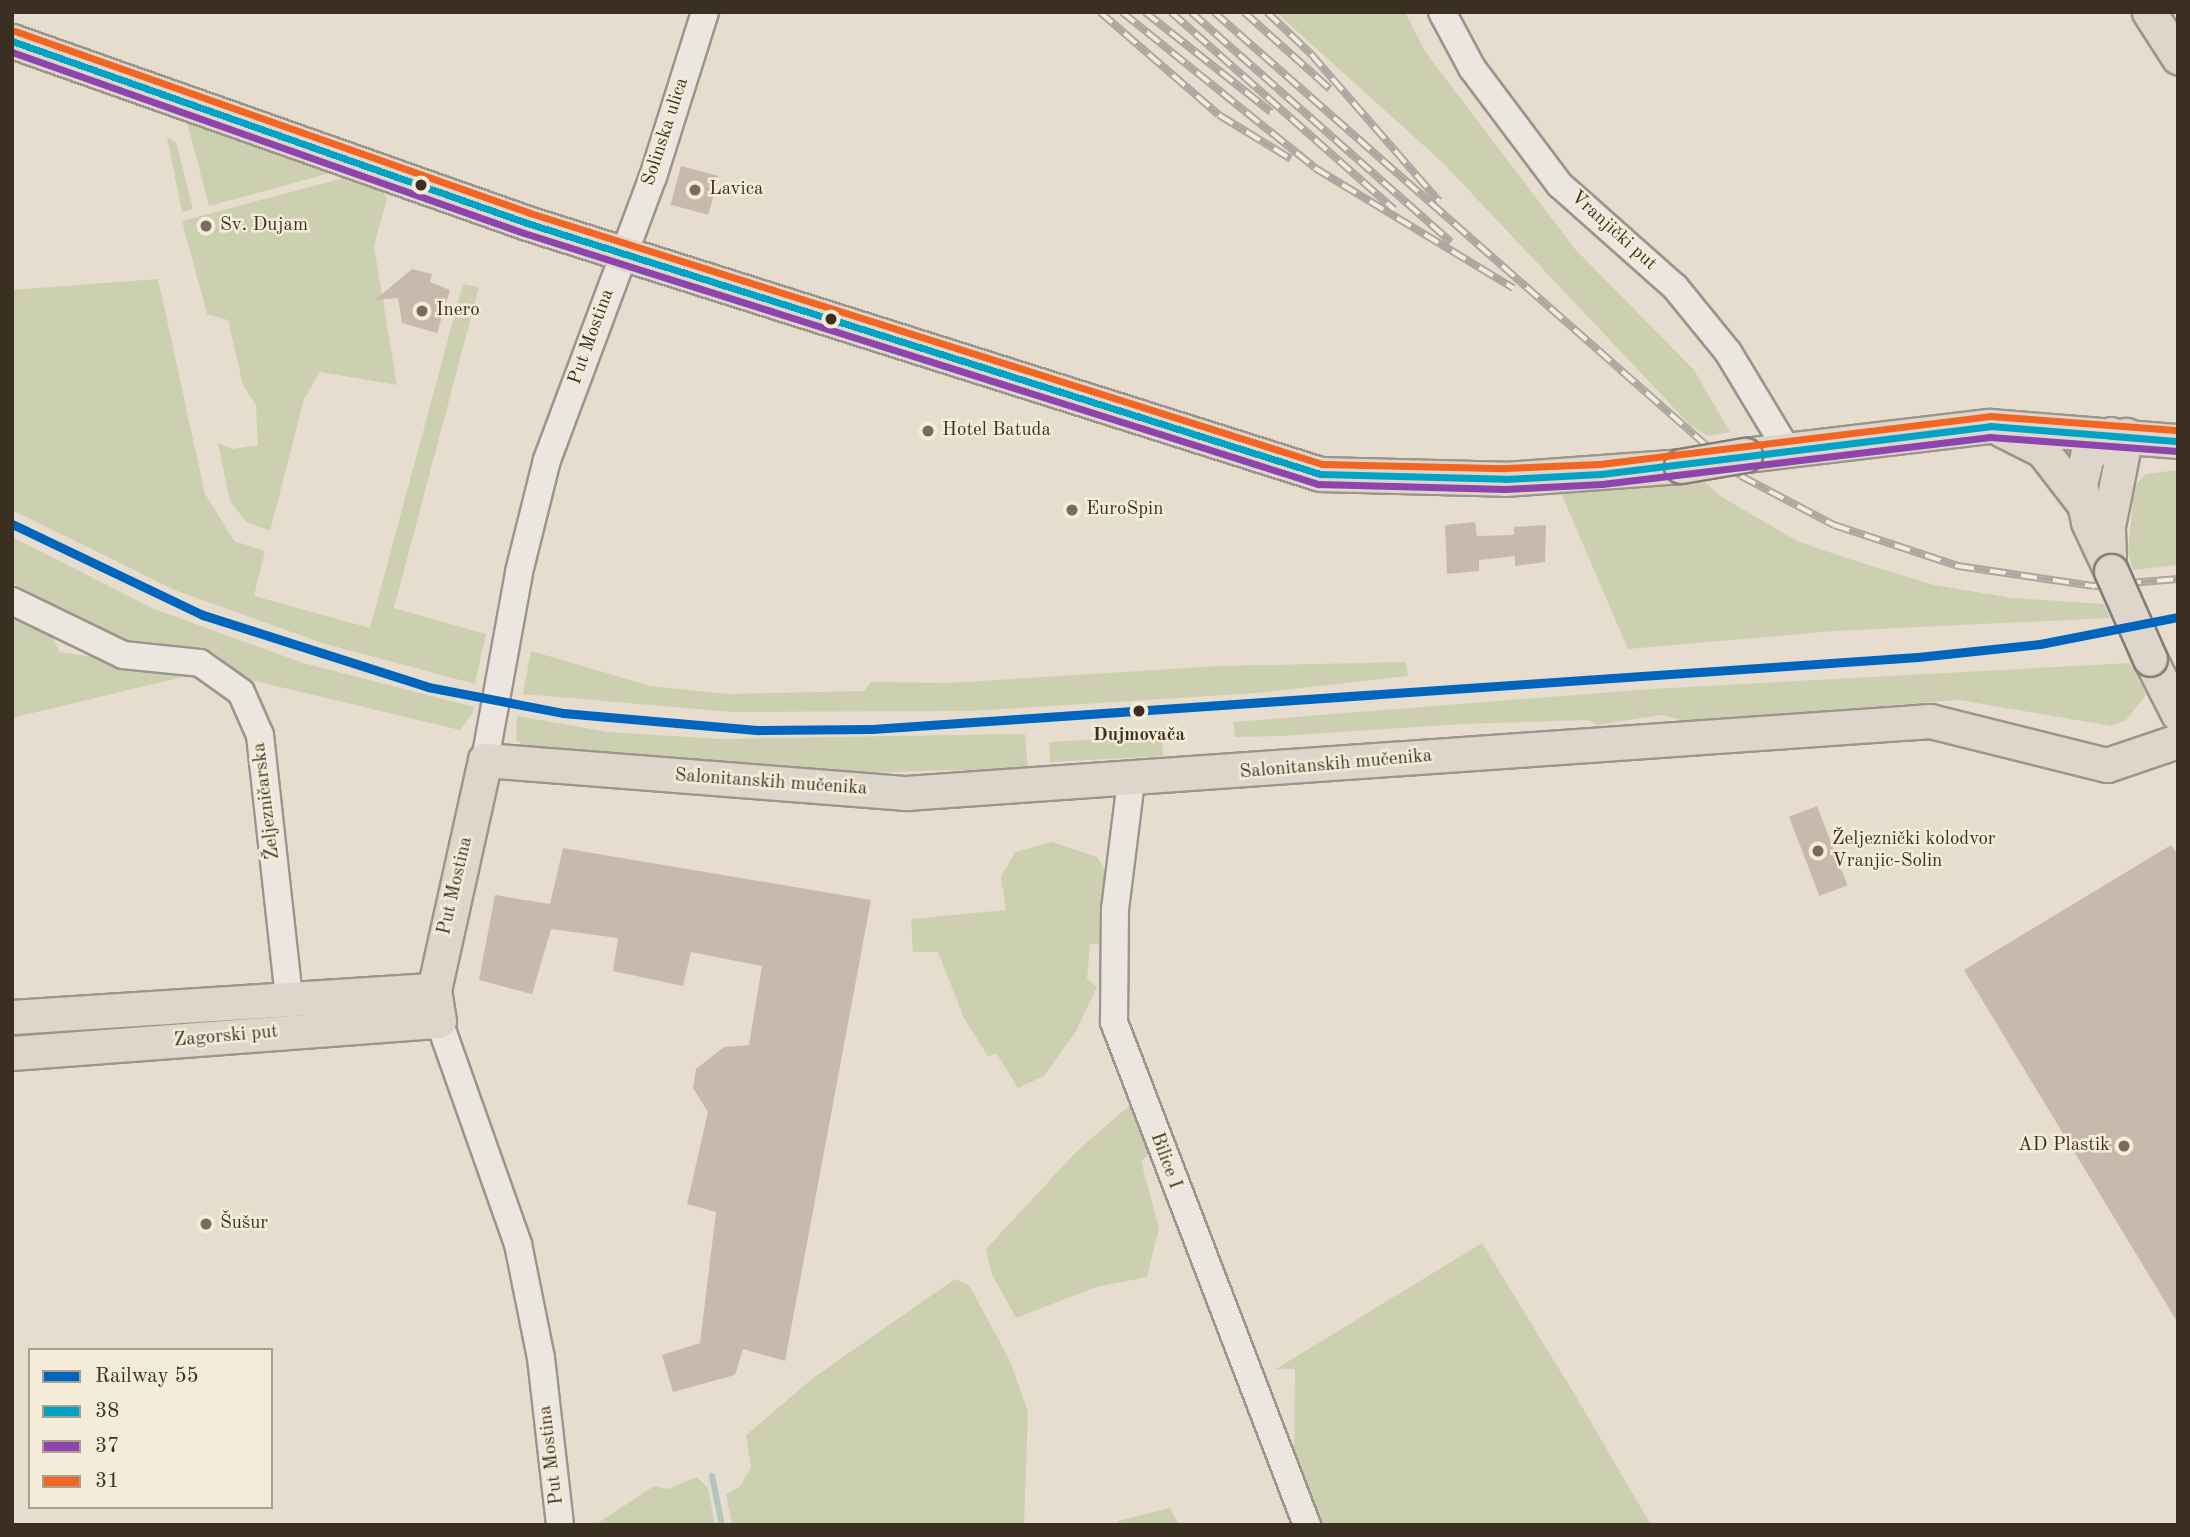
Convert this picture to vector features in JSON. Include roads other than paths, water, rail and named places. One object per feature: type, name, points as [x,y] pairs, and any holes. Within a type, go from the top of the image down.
[{"type":"main road","points":[[2149,12],[2178,57]]},
{"type":"main road","points":[[12,41],[527,223],[624,251],[1320,474],[1544,478],[1681,466],[1786,448],[1990,426],[2118,434],[2178,441]]},
{"type":"main road","points":[[1990,426],[2042,450],[2082,503],[2150,659],[2178,714]]},
{"type":"main road","points":[[2082,503],[2087,456],[2118,434]]},
{"type":"main road","points":[[2111,570],[2108,526],[2118,434]]},
{"type":"main road","name":"Salonitanskih mučenika","points":[[485,761],[906,793],[1131,781],[1930,721],[1972,727],[2107,765],[2178,741]]},
{"type":"main road","name":"Put Mostina","points":[[437,1006],[485,761]]},
{"type":"main road","name":"Zagorski put","points":[[12,1017],[289,996],[437,1006]]},
{"type":"main road","name":"Zagorski put","points":[[12,1053],[437,1006]]},
{"type":"street","name":"Solinska ulica","points":[[624,251],[705,12]]},
{"type":"street","name":"Vranjički put","points":[[1442,12],[1472,68],[1560,185],[1675,287],[1728,352],[1786,448]]},
{"type":"street","name":"Put Mostina","points":[[485,761],[519,572],[544,472],[624,251]]},
{"type":"street","name":"Željezničarska","points":[[12,601],[123,655],[200,663],[241,692],[260,735],[289,996]]},
{"type":"street","name":"Bilice I","points":[[1131,781],[1115,908],[1114,1022],[1307,1525]]},
{"type":"street","name":"Put Mostina","points":[[437,1006],[521,1257],[541,1358],[560,1525]]},
{"type":"waterway","points":[[712,1476],[722,1525]]},
{"type":"railway","points":[[1100,12],[1219,115],[1291,159]]},
{"type":"railway","points":[[1122,12],[1315,168],[1513,288]]},
{"type":"railway","points":[[1145,12],[1271,112]]},
{"type":"railway","points":[[1171,12],[1394,209]]},
{"type":"railway","points":[[1191,12],[1451,242]]},
{"type":"railway","points":[[1214,12],[1741,476],[1834,525],[1958,566],[2093,586],[2178,579]]},
{"type":"railway","points":[[1244,12],[1330,89]]},
{"type":"railway","points":[[1267,12],[1311,54],[1439,201]]},
{"type":"rail line","name":"55","points":[[12,524],[203,615],[428,687],[563,713],[759,730],[872,729],[1918,657],[2040,644],[2178,617]]},
{"type":"place","name":"Lavica","points":[[695,190]]},
{"type":"place","name":"Sv. Dujam","points":[[206,226]]},
{"type":"place","name":"Inero","points":[[422,311]]},
{"type":"place","name":"Hotel Batuda","points":[[928,431]]},
{"type":"place","name":"EuroSpin","points":[[1072,510]]},
{"type":"place","name":"Dujmovača","points":[[1139,711]]},
{"type":"place","name":"Željeznički kolodvor Vranjic-Solin","points":[[1818,851]]},
{"type":"place","name":"AD Plastik","points":[[2124,1146]]},
{"type":"place","name":"Šušur","points":[[206,1224]]}]
